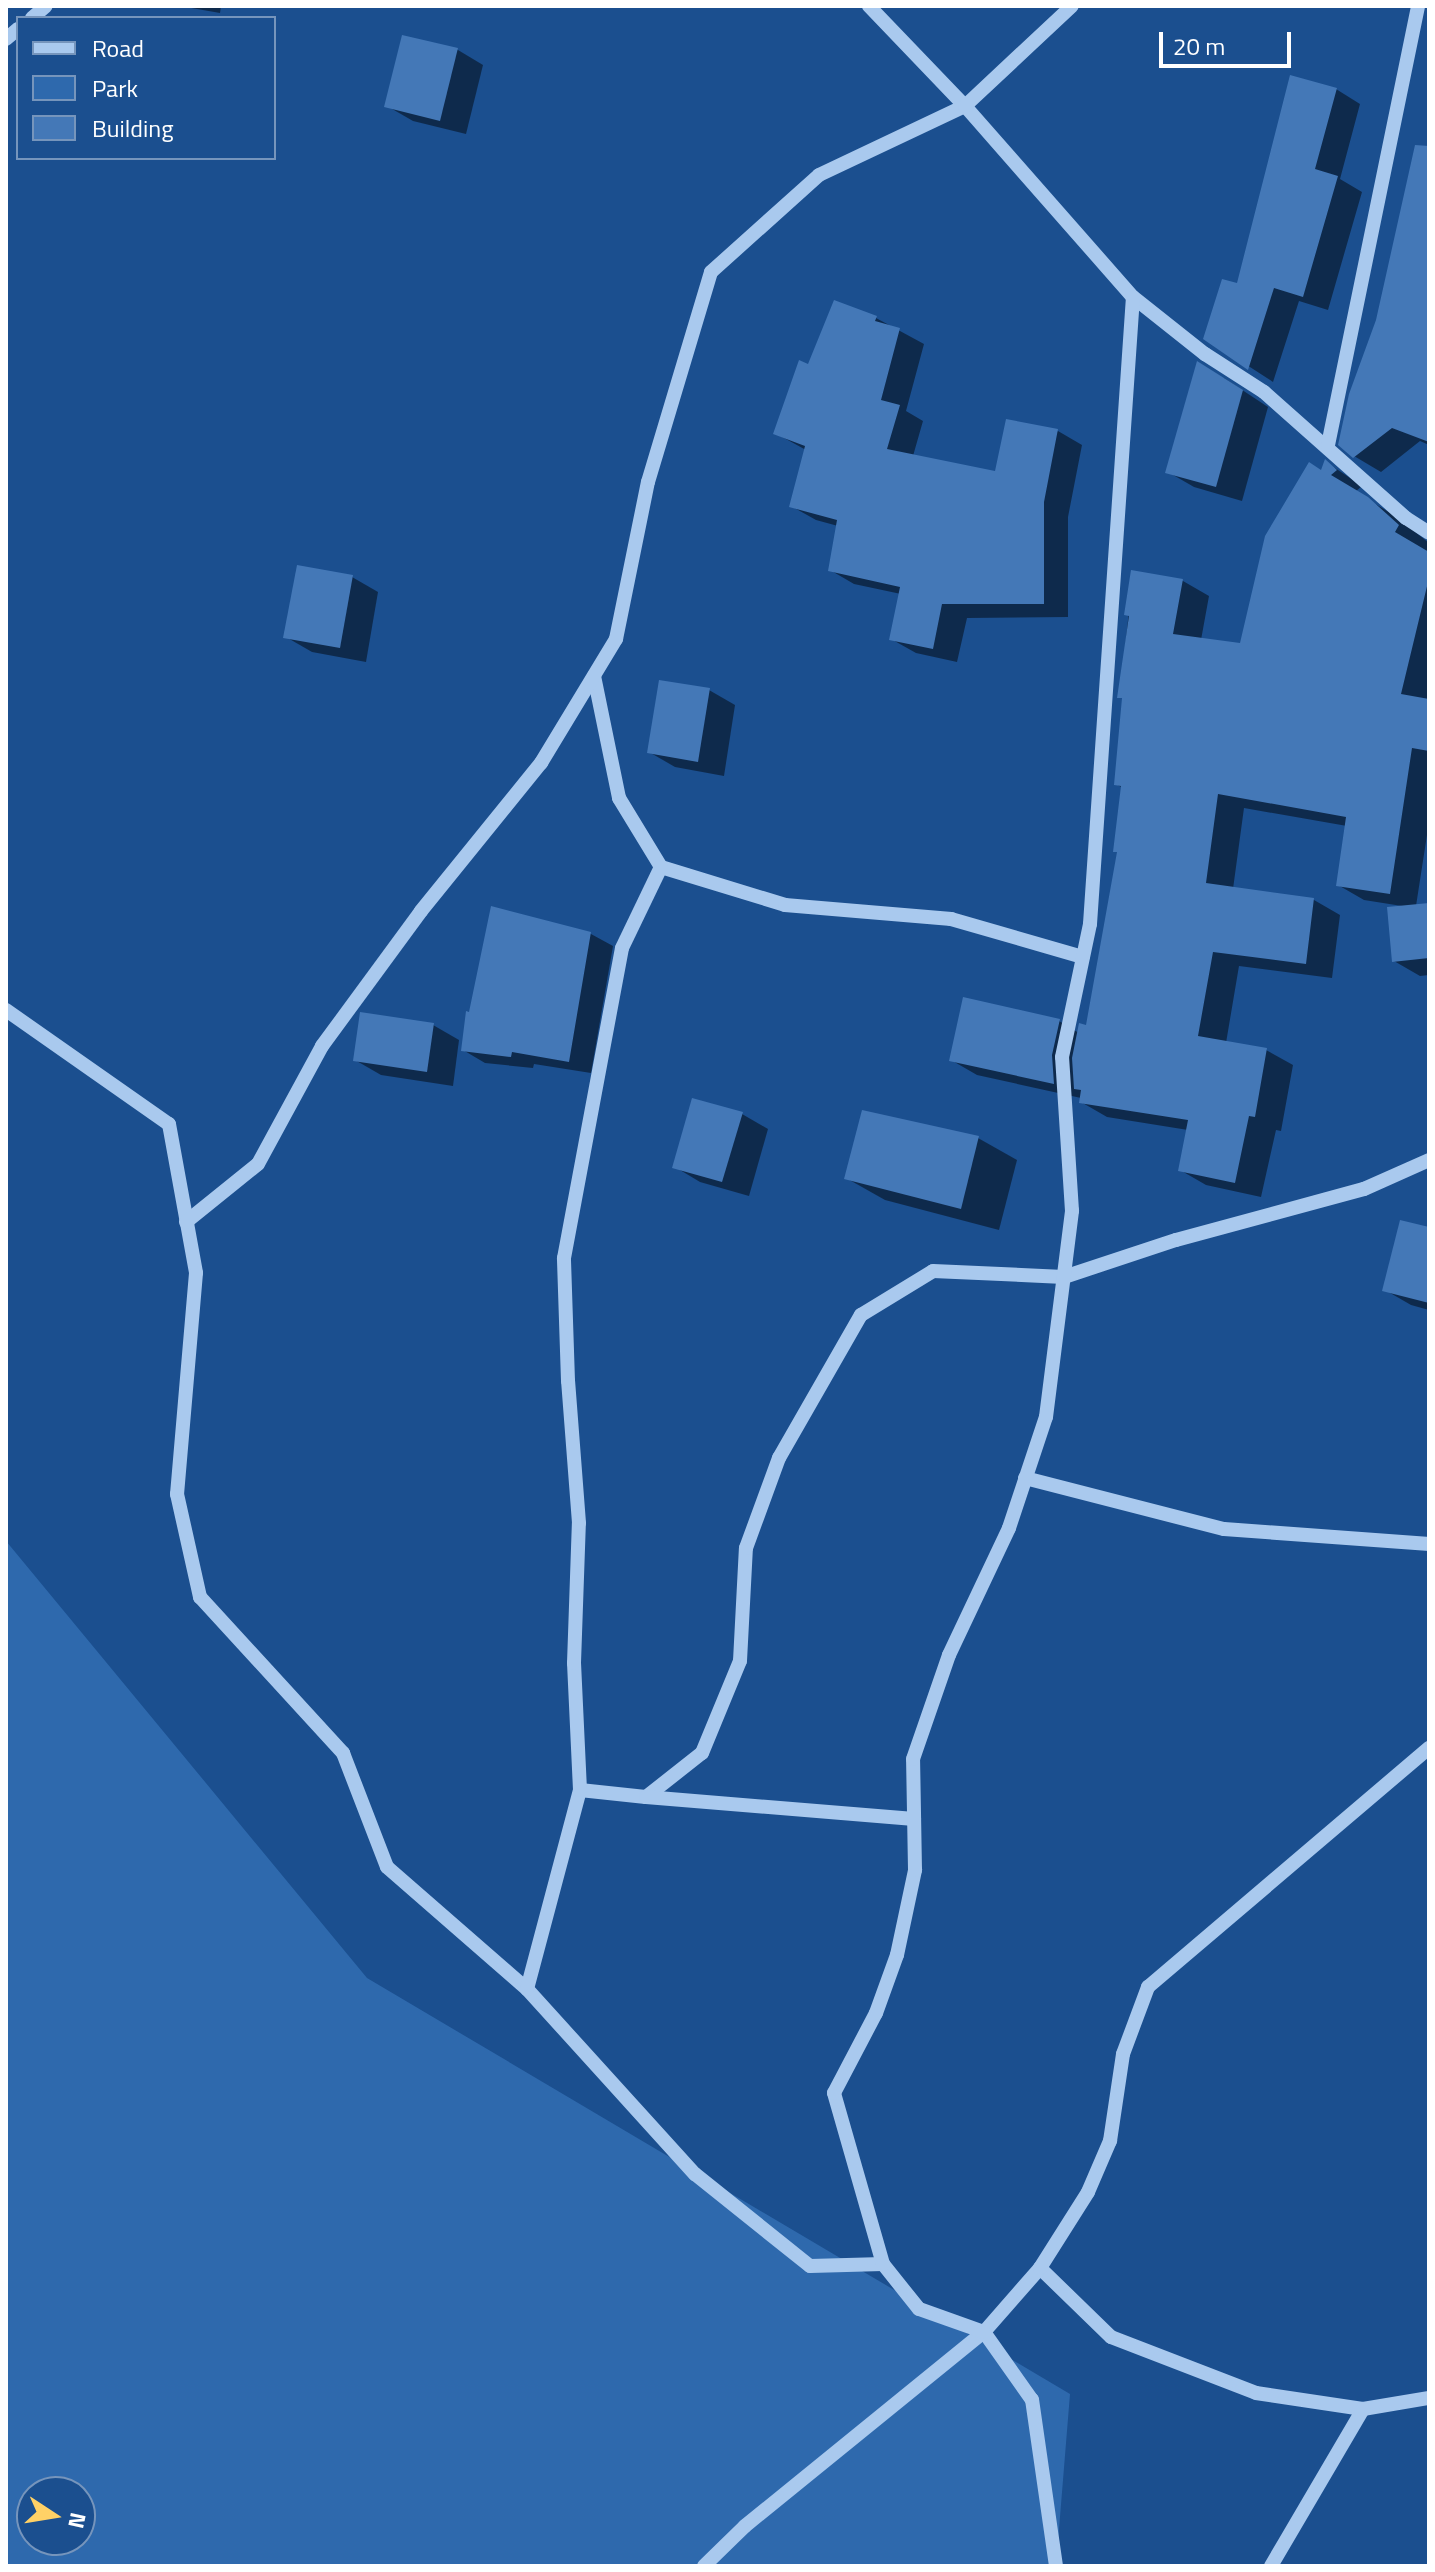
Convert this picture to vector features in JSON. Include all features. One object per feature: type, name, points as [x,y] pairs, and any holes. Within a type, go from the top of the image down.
[{"type":"street","points":[[869,6],[965,106],[1133,297],[1205,354],[1264,392],[1328,445],[1406,518],[1429,533]]},
{"type":"street","points":[[186,1222],[258,1164],[322,1046],[421,911],[541,763],[616,639],[648,482],[711,272],[819,175],[965,106],[1072,6]]},
{"type":"street","points":[[1328,445],[1419,6],[1429,10]]},
{"type":"street","points":[[1056,2566],[1032,2400],[984,2332],[919,2309],[883,2264],[834,2093],[876,2013],[897,1955],[915,1870],[913,1759],[949,1655],[1009,1528],[1046,1417],[1072,1211],[1062,1057],[1090,924],[1102,789],[1133,297]]},
{"type":"street","points":[[594,676],[619,798],[661,867],[785,905],[951,919],[1083,957]]},
{"type":"street","points":[[527,1989],[580,1790],[574,1663],[579,1523],[568,1381],[564,1258],[622,948],[661,867]]},
{"type":"street","points":[[6,1010],[169,1124],[196,1273],[177,1494],[200,1597],[343,1753],[387,1867],[527,1989],[695,2174],[810,2266],[883,2264]]},
{"type":"street","points":[[646,1797],[702,1753],[740,1661],[746,1548],[773,1473],[861,1315],[933,1271],[1064,1277],[1176,1240],[1364,1189],[1429,1160]]},
{"type":"street","points":[[1025,1478],[1224,1529],[1429,1544]]},
{"type":"street","points":[[704,2566],[745,2526],[984,2332],[1040,2268],[1088,2192],[1110,2141],[1123,2054],[1148,1987],[1429,1748]]},
{"type":"street","points":[[580,1790],[914,1819]]},
{"type":"street","points":[[1040,2268],[1111,2337],[1256,2393],[1363,2409],[1429,2398]]},
{"type":"street","points":[[1271,2566],[1363,2409]]},
{"type":"green space","points":[[6,1541],[367,1978],[1070,2394],[1056,2566],[6,2566]]},
{"type":"building","points":[[402,35],[458,48],[440,121],[384,107]]},
{"type":"building","points":[[1290,75],[1337,88],[1315,169],[1338,176],[1303,297],[1274,288],[1248,370],[1203,339],[1222,279],[1237,283]]},
{"type":"building","points":[[1415,145],[1429,146],[1429,442],[1392,428],[1353,458],[1338,445],[1349,394],[1376,320]]},
{"type":"building","points":[[834,300],[877,316],[875,321],[900,328],[881,400],[900,405],[887,449],[995,471],[1006,419],[1058,429],[1044,502],[1044,604],[942,604],[933,649],[889,640],[900,587],[828,571],[837,520],[789,507],[805,446],[773,434],[799,360],[808,364]]},
{"type":"building","points":[[1197,361],[1243,390],[1216,487],[1165,473]]},
{"type":"building","points":[[1325,459],[1337,470],[1331,475],[1368,497],[1399,525],[1395,532],[1429,552],[1429,578],[1401,694],[1429,699],[1429,751],[1412,748],[1390,894],[1336,886],[1346,817],[1218,794],[1206,883],[1314,898],[1306,964],[1213,952],[1198,1036],[1267,1048],[1255,1117],[1249,1116],[1235,1183],[1178,1171],[1188,1120],[1079,1103],[1081,1090],[1074,1089],[1072,1058],[1079,1023],[1086,1025],[1117,852],[1113,852],[1121,786],[1114,785],[1122,698],[1117,698],[1129,616],[1124,615],[1131,570],[1183,579],[1173,634],[1240,643],[1265,536],[1309,462],[1321,470]]},
{"type":"building","points":[[297,565],[353,575],[340,648],[283,638]]},
{"type":"building","points":[[659,680],[710,688],[698,762],[647,753]]},
{"type":"building","points":[[1429,903],[1429,958],[1392,962],[1387,907]]},
{"type":"building","points":[[491,906],[591,932],[569,1062],[512,1052],[511,1057],[461,1051],[466,1011],[469,1012]]},
{"type":"building","points":[[963,997],[1060,1019],[1052,1055],[1054,1084],[949,1061]]},
{"type":"building","points":[[360,1012],[434,1023],[427,1072],[353,1061]]},
{"type":"building","points":[[692,1098],[743,1112],[722,1182],[672,1168]]},
{"type":"building","points":[[862,1110],[979,1136],[961,1209],[844,1179]]},
{"type":"building","points":[[1400,1220],[1429,1227],[1429,1303],[1382,1291]]}]
